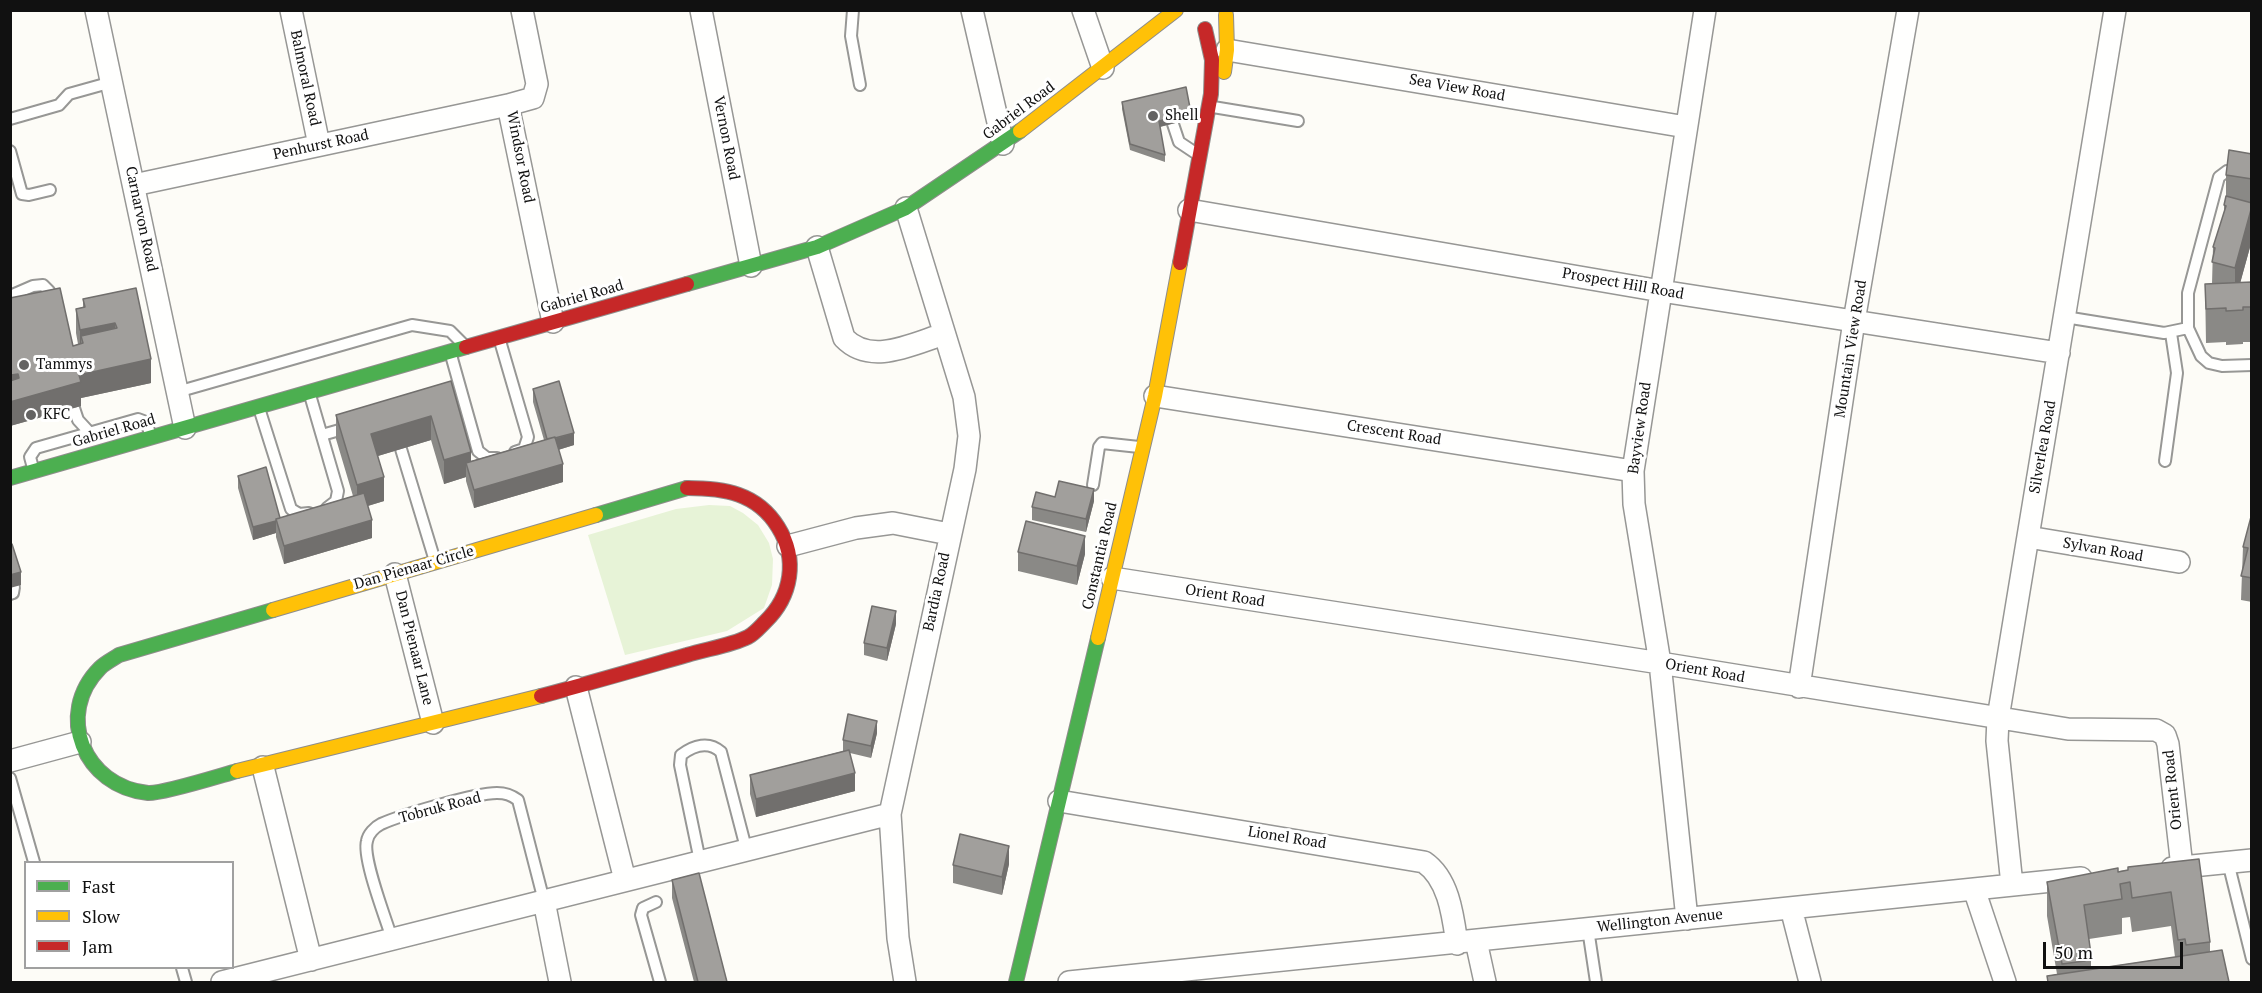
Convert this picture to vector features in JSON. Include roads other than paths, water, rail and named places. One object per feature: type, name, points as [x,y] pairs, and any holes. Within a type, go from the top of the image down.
[{"type":"street","name":"Carnarvon Road","points":[[96,10],[185,428]]},
{"type":"street","name":"Balmoral Road","points":[[291,10],[319,145]]},
{"type":"street","name":"Windsor Road","points":[[522,10],[537,84],[533,98],[508,105],[553,322]]},
{"type":"street","name":"Vernon Road","points":[[701,10],[751,266]]},
{"type":"street","points":[[972,10],[1003,144]]},
{"type":"street","points":[[1083,10],[1111,62]]},
{"type":"street","name":"Bayview Road","points":[[1687,919],[1660,663],[1634,504],[1633,471],[1705,10]]},
{"type":"street","name":"Mountain View Road","points":[[1798,687],[1854,321],[1908,10]]},
{"type":"street","name":"Silverlea Road","points":[[2012,885],[1997,741],[1998,718],[2115,10]]},
{"type":"street","points":[[1184,15],[1205,29],[1218,26],[1226,13]]},
{"type":"street","name":"Constantia Road","points":[[1207,99],[1227,50],[1226,13]]},
{"type":"street","name":"Gabriel Road","points":[[10,478],[817,247],[906,208],[1003,144],[1111,62],[1184,15]]},
{"type":"street","name":"Constantia Road","points":[[1016,982],[1155,396],[1204,135],[1212,60],[1205,29]]},
{"type":"street","name":"Gabriel Road","points":[[1111,62],[1160,40]]},
{"type":"street","name":"Sea View Road","points":[[1227,50],[1686,127]]},
{"type":"street","name":"Penhurst Road","points":[[134,185],[508,105]]},
{"type":"street","name":"Bardia Road","points":[[905,982],[898,938],[890,814],[949,534],[965,469],[969,436],[964,397],[906,208]]},
{"type":"street","name":"Prospect Hill Road","points":[[1189,210],[1661,291],[2059,354]]},
{"type":"street","points":[[817,247],[844,338],[851,345],[870,353],[884,352],[944,334]]},
{"type":"street","name":"Crescent Road","points":[[1155,396],[1633,471]]},
{"type":"street","name":"Dan Pienaar Circle","points":[[696,488],[714,488],[739,494],[764,508],[781,530],[788,546],[790,559],[787,592],[770,618],[749,637],[576,687],[262,767],[149,793],[106,779],[90,762],[80,742],[77,716],[85,690],[99,669],[118,656],[696,488]]},
{"type":"street","points":[[788,546],[856,528],[893,523],[949,534]]},
{"type":"street","name":"Sylvan Road","points":[[2028,537],[2179,562]]},
{"type":"street","name":"Dan Pienaar Lane","points":[[395,574],[433,723]]},
{"type":"street","name":"Orient Road","points":[[1112,578],[1660,663],[2082,732],[2151,730],[2162,732],[2168,744],[2182,867]]},
{"type":"street","points":[[576,687],[625,880]]},
{"type":"street","points":[[10,761],[80,742]]},
{"type":"street","points":[[262,767],[311,960]]},
{"type":"street","name":"Lionel Road","points":[[1059,801],[1424,861],[1433,868],[1445,890],[1485,982]]},
{"type":"street","points":[[229,976],[311,960],[746,848],[890,814]]},
{"type":"street","points":[[2148,871],[2252,860]]},
{"type":"street","name":"Wellington Avenue","points":[[1069,982],[2103,875]]},
{"type":"street","points":[[1974,889],[2005,982]]},
{"type":"street","points":[[544,901],[560,982]]},
{"type":"street","points":[[1791,908],[1810,982]]},
{"type":"lane","points":[[853,10],[851,36],[860,85]]},
{"type":"lane","points":[[10,119],[59,105],[69,94],[112,82]]},
{"type":"lane","points":[[1207,99],[1298,121]]},
{"type":"lane","points":[[1173,124],[1179,142],[1200,156]]},
{"type":"lane","points":[[10,151],[22,194],[29,195],[50,190]]},
{"type":"lane","points":[[2252,175],[2227,171],[2219,177],[2188,293],[2188,327],[2201,356],[2209,363],[2222,366],[2252,365]]},
{"type":"lane","points":[[10,296],[39,285],[47,287],[53,313]]},
{"type":"lane","points":[[2065,317],[2171,333],[2188,327]]},
{"type":"lane","points":[[177,392],[412,325],[450,331],[465,347]]},
{"type":"lane","points":[[2165,461],[2177,373],[2171,333]]},
{"type":"lane","points":[[450,351],[457,395],[482,456],[492,459],[524,449],[528,437],[499,338]]},
{"type":"lane","points":[[258,406],[288,502],[295,513],[306,514],[329,508],[336,501],[338,491],[309,392]]},
{"type":"lane","points":[[74,408],[80,423],[90,433]]},
{"type":"lane","points":[[34,471],[30,457],[36,448],[142,419],[147,424],[151,437]]},
{"type":"lane","points":[[322,435],[362,423]]},
{"type":"lane","points":[[1093,485],[1099,447],[1102,443],[1143,448]]},
{"type":"lane","points":[[401,449],[435,562]]},
{"type":"lane","points":[[700,861],[680,765],[681,755],[706,744],[713,745],[721,752],[746,848]]},
{"type":"lane","points":[[10,778],[34,861]]},
{"type":"lane","name":"Tobruk Road","points":[[392,939],[368,861],[366,843],[379,825],[430,808],[495,793],[510,794],[518,800],[544,901]]},
{"type":"lane","points":[[2228,862],[2252,959]]},
{"type":"lane","points":[[656,902],[642,908],[641,915],[660,982]]},
{"type":"lane","points":[[1588,929],[1596,982]]},
{"type":"place","name":"Shell","points":[[1153,116]]},
{"type":"place","name":"Tammys","points":[[24,365]]},
{"type":"place","name":"KFC","points":[[31,415]]}]
